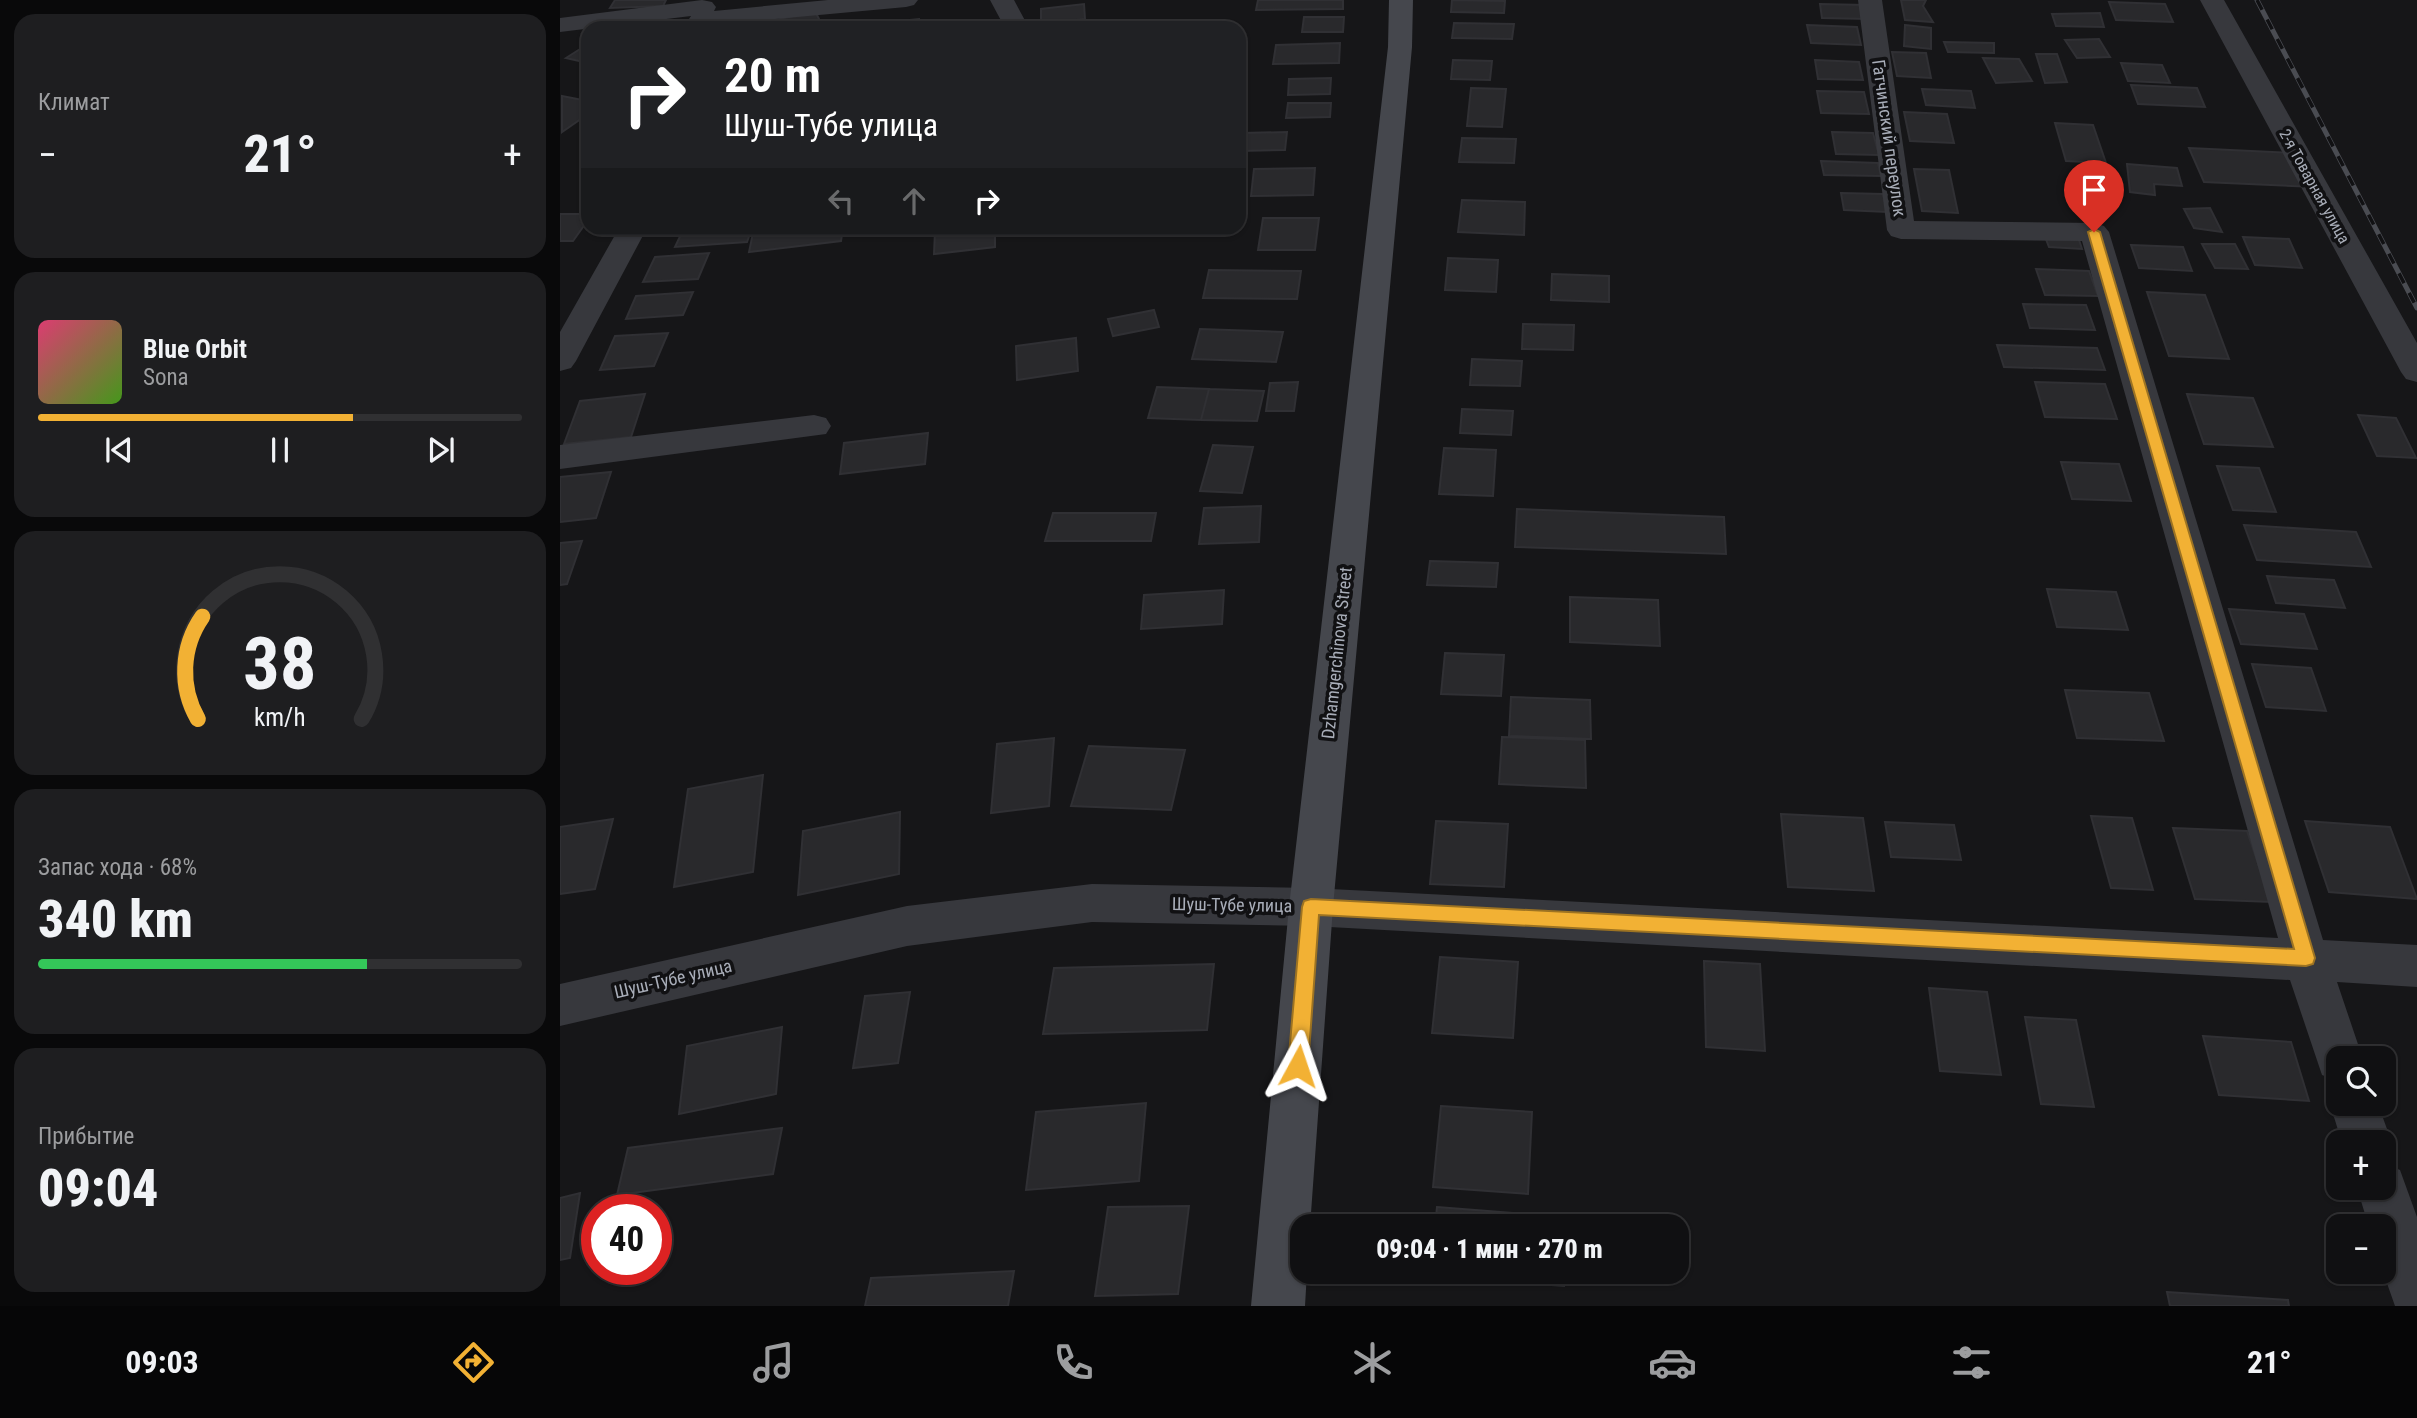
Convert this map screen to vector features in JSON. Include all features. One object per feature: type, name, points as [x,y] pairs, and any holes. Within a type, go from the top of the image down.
[{"type":"street","points":[[612,21],[906,0]]},
{"type":"street","points":[[1002,0],[1013,21]]},
{"type":"street","name":"Dzhamgerchinova Street","points":[[1278,1306],[1311,907],[1400,47],[1401,0]]},
{"type":"street","name":"Гатчинский переулок","points":[[1870,0],[1901,230],[2094,232],[2306,958],[2335,1046]]},
{"type":"street","name":"2-я Товарная улица","points":[[2212,0],[2417,372]]},
{"type":"street","points":[[560,25],[581,23]]},
{"type":"street","points":[[560,361],[629,235]]},
{"type":"street","points":[[560,457],[814,426]]},
{"type":"street","name":"Шуш-Тубе улица","points":[[560,1005],[906,926],[1092,903],[1311,907],[2417,965]]},
{"type":"street","points":[[2386,1200],[2417,1296]]},
{"type":"building","points":[[615,0],[666,0],[663,6],[610,8]]},
{"type":"building","points":[[1258,0],[1343,0],[1343,9],[1256,10]]},
{"type":"building","points":[[1452,0],[1505,1],[1504,13],[1451,12]]},
{"type":"building","points":[[1901,0],[1926,0],[1923,6],[1933,22],[1905,20]]},
{"type":"building","points":[[2109,2],[2165,4],[2173,22],[2116,20]]},
{"type":"building","points":[[1084,4],[1085,19],[1041,21],[1041,9]]},
{"type":"building","points":[[1820,4],[1865,5],[1869,19],[1822,18]]},
{"type":"building","points":[[815,11],[820,21],[772,21]]},
{"type":"building","points":[[2100,13],[2104,27],[2056,26],[2052,14]]},
{"type":"building","points":[[1304,17],[1344,17],[1343,32],[1302,32]]},
{"type":"building","points":[[1454,23],[1514,24],[1512,39],[1452,38]]},
{"type":"building","points":[[1807,25],[1857,27],[1861,45],[1811,43]]},
{"type":"building","points":[[1905,25],[1931,28],[1931,49],[1904,46]]},
{"type":"building","points":[[2099,39],[2110,57],[2077,58],[2065,40]]},
{"type":"building","points":[[1944,42],[1994,43],[1994,53],[1948,52]]},
{"type":"building","points":[[1340,43],[1339,63],[1273,64],[1276,45]]},
{"type":"building","points":[[581,48],[581,61],[566,58]]},
{"type":"building","points":[[1892,52],[1926,53],[1931,78],[1897,76]]},
{"type":"building","points":[[2036,54],[2057,54],[2067,82],[2045,83]]},
{"type":"building","points":[[1983,58],[2019,59],[2032,81],[1996,83]]},
{"type":"building","points":[[1453,60],[1492,61],[1490,80],[1451,79]]},
{"type":"building","points":[[1815,60],[1859,62],[1863,80],[1818,79]]},
{"type":"building","points":[[2121,63],[2162,65],[2170,83],[2128,81]]},
{"type":"building","points":[[1331,78],[1330,94],[1288,95],[1289,79]]},
{"type":"building","points":[[2131,85],[2197,88],[2205,107],[2138,104]]},
{"type":"building","points":[[1471,88],[1506,89],[1502,127],[1467,126]]},
{"type":"building","points":[[1922,89],[1971,91],[1975,108],[1926,105]]},
{"type":"building","points":[[1817,91],[1864,92],[1869,114],[1821,113]]},
{"type":"building","points":[[562,96],[581,100],[581,119],[562,132]]},
{"type":"building","points":[[1288,103],[1331,103],[1330,117],[1286,118]]},
{"type":"building","points":[[1904,112],[1947,114],[1954,143],[1910,141]]},
{"type":"building","points":[[2055,123],[2093,125],[2106,163],[2066,161]]},
{"type":"building","points":[[1287,132],[1285,150],[1246,151],[1246,133]]},
{"type":"building","points":[[1832,132],[1873,133],[1879,155],[1836,154]]},
{"type":"building","points":[[1462,138],[1516,139],[1514,163],[1459,162]]},
{"type":"building","points":[[2189,148],[2296,153],[2314,187],[2204,182]]},
{"type":"building","points":[[1821,161],[1878,163],[1881,176],[1824,175]]},
{"type":"building","points":[[2127,164],[2177,168],[2182,186],[2154,184],[2155,195],[2130,192]]},
{"type":"building","points":[[1315,168],[1313,195],[1251,196],[1254,169]]},
{"type":"building","points":[[1914,169],[1949,170],[1958,213],[1922,211]]},
{"type":"building","points":[[2067,184],[2096,186],[2104,213],[2074,211]]},
{"type":"building","points":[[1841,193],[1883,194],[1887,212],[1844,210]]},
{"type":"building","points":[[1462,200],[1525,202],[1524,235],[1458,232]]},
{"type":"building","points":[[2210,208],[2222,232],[2194,228],[2184,209]]},
{"type":"building","points":[[560,214],[581,214],[581,230],[573,241],[560,241]]},
{"type":"building","points":[[1263,218],[1319,218],[1315,250],[1258,250]]},
{"type":"building","points":[[2044,234],[2077,234],[2082,249],[2049,247]]},
{"type":"building","points":[[681,235],[750,235],[747,242],[675,247]]},
{"type":"building","points":[[753,235],[842,235],[841,241],[749,252]]},
{"type":"building","points":[[935,235],[995,235],[995,247],[934,254]]},
{"type":"building","points":[[2243,237],[2289,239],[2302,268],[2255,265]]},
{"type":"building","points":[[2202,244],[2235,244],[2248,269],[2215,268]]},
{"type":"building","points":[[2131,245],[2183,247],[2192,271],[2139,268]]},
{"type":"building","points":[[709,253],[698,279],[643,282],[655,257]]},
{"type":"building","points":[[1448,258],[1498,260],[1496,292],[1445,290]]},
{"type":"building","points":[[2036,269],[2089,271],[2098,296],[2045,295]]},
{"type":"building","points":[[1209,270],[1301,271],[1297,299],[1203,298]]},
{"type":"building","points":[[1552,274],[1609,276],[1609,302],[1551,300]]},
{"type":"building","points":[[693,292],[683,315],[626,319],[636,296]]},
{"type":"building","points":[[2147,292],[2205,295],[2229,359],[2169,356]]},
{"type":"building","points":[[2023,304],[2086,305],[2095,330],[2030,328]]},
{"type":"building","points":[[1154,310],[1159,327],[1113,336],[1108,319]]},
{"type":"building","points":[[1523,324],[1574,325],[1573,350],[1522,349]]},
{"type":"building","points":[[1200,329],[1283,332],[1276,362],[1192,359]]},
{"type":"building","points":[[668,333],[654,366],[600,370],[615,336]]},
{"type":"building","points":[[1076,338],[1078,371],[1017,380],[1016,346]]},
{"type":"building","points":[[1997,345],[2097,348],[2105,370],[2004,367]]},
{"type":"building","points":[[1472,359],[1522,361],[1520,386],[1470,385]]},
{"type":"building","points":[[1298,382],[1294,411],[1266,411],[1270,383]]},
{"type":"building","points":[[2035,382],[2105,384],[2117,419],[2045,417]]},
{"type":"building","points":[[1157,387],[1209,389],[1201,420],[1148,418]]},
{"type":"building","points":[[1209,389],[1264,391],[1257,421],[1201,420]]},
{"type":"building","points":[[645,394],[631,437],[564,444],[580,401]]},
{"type":"building","points":[[2187,394],[2253,398],[2273,447],[2204,444]]},
{"type":"building","points":[[1462,409],[1513,411],[1511,435],[1460,433]]},
{"type":"building","points":[[2358,415],[2396,418],[2416,458],[2377,456]]},
{"type":"building","points":[[928,433],[925,464],[840,474],[844,443]]},
{"type":"building","points":[[1213,445],[1253,447],[1242,493],[1200,491]]},
{"type":"building","points":[[1444,448],[1496,450],[1493,496],[1439,494]]},
{"type":"building","points":[[2061,462],[2119,464],[2131,501],[2072,499]]},
{"type":"building","points":[[2217,466],[2259,468],[2276,512],[2233,510]]},
{"type":"building","points":[[611,472],[596,518],[560,522],[560,477]]},
{"type":"building","points":[[1261,506],[1259,542],[1199,544],[1204,508]]},
{"type":"building","points":[[1517,509],[1724,517],[1726,554],[1515,547]]},
{"type":"building","points":[[1053,513],[1156,513],[1151,541],[1045,541]]},
{"type":"building","points":[[2244,525],[2356,532],[2371,567],[2257,560]]},
{"type":"building","points":[[582,541],[567,584],[560,585],[560,543]]},
{"type":"building","points":[[1430,561],[1498,563],[1496,587],[1427,585]]},
{"type":"building","points":[[2267,576],[2334,580],[2345,608],[2276,603]]},
{"type":"building","points":[[2047,589],[2116,592],[2128,630],[2057,627]]},
{"type":"building","points":[[1224,590],[1222,624],[1141,629],[1144,595]]},
{"type":"building","points":[[1570,597],[1658,600],[1660,646],[1570,642]]},
{"type":"building","points":[[2229,609],[2304,614],[2317,649],[2241,644]]},
{"type":"building","points":[[1445,653],[1504,655],[1501,696],[1441,694]]},
{"type":"building","points":[[2252,664],[2311,668],[2326,711],[2266,707]]},
{"type":"building","points":[[2065,690],[2149,693],[2164,741],[2077,738]]},
{"type":"building","points":[[1511,697],[1590,700],[1591,739],[1509,736]]},
{"type":"building","points":[[1502,737],[1585,740],[1586,788],[1499,784]]},
{"type":"building","points":[[1054,738],[1049,806],[991,813],[997,744]]},
{"type":"building","points":[[1089,746],[1185,750],[1171,810],[1071,806]]},
{"type":"building","points":[[763,775],[753,872],[674,887],[688,789]]},
{"type":"building","points":[[900,812],[899,874],[798,895],[803,831]]},
{"type":"building","points":[[1781,814],[1863,818],[1874,891],[1788,887]]},
{"type":"building","points":[[2091,816],[2132,818],[2153,890],[2111,888]]},
{"type":"building","points":[[613,819],[595,889],[560,894],[560,827]]},
{"type":"building","points":[[1436,821],[1508,824],[1504,887],[1430,884]]},
{"type":"building","points":[[2305,821],[2390,827],[2417,899],[2329,892]]},
{"type":"building","points":[[1885,822],[1954,825],[1961,860],[1891,857]]},
{"type":"building","points":[[2173,828],[2247,831],[2271,902],[2195,899]]},
{"type":"building","points":[[1440,957],[1518,962],[1513,1038],[1432,1033]]},
{"type":"building","points":[[1704,961],[1760,964],[1765,1051],[1706,1047]]},
{"type":"building","points":[[1214,964],[1207,1030],[1043,1034],[1054,968]]},
{"type":"building","points":[[1929,988],[1987,992],[2001,1075],[1940,1071]]},
{"type":"building","points":[[910,992],[898,1063],[853,1068],[865,996]]},
{"type":"building","points":[[2025,1017],[2076,1020],[2094,1107],[2041,1104]]},
{"type":"building","points":[[782,1027],[776,1094],[679,1114],[687,1046]]},
{"type":"building","points":[[2203,1036],[2291,1042],[2309,1101],[2219,1095]]},
{"type":"building","points":[[1146,1103],[1139,1181],[1026,1190],[1036,1112]]},
{"type":"building","points":[[1441,1106],[1532,1112],[1528,1194],[1433,1187]]},
{"type":"building","points":[[782,1128],[773,1174],[617,1194],[628,1148]]},
{"type":"building","points":[[580,1193],[570,1258],[560,1260],[560,1198]]},
{"type":"building","points":[[1189,1206],[1178,1294],[1095,1296],[1108,1207]]},
{"type":"building","points":[[1437,1207],[1527,1214],[1436,1214]]},
{"type":"building","points":[[1014,1271],[1008,1306],[865,1306],[871,1278]]},
{"type":"building","points":[[2167,1292],[2288,1300],[2289,1306],[2170,1306]]},
{"type":"railway","points":[[2257,0],[2417,308]]},
{"type":"route","points":[[1298,1066],[1311,907],[2306,958],[2094,232]]}]
